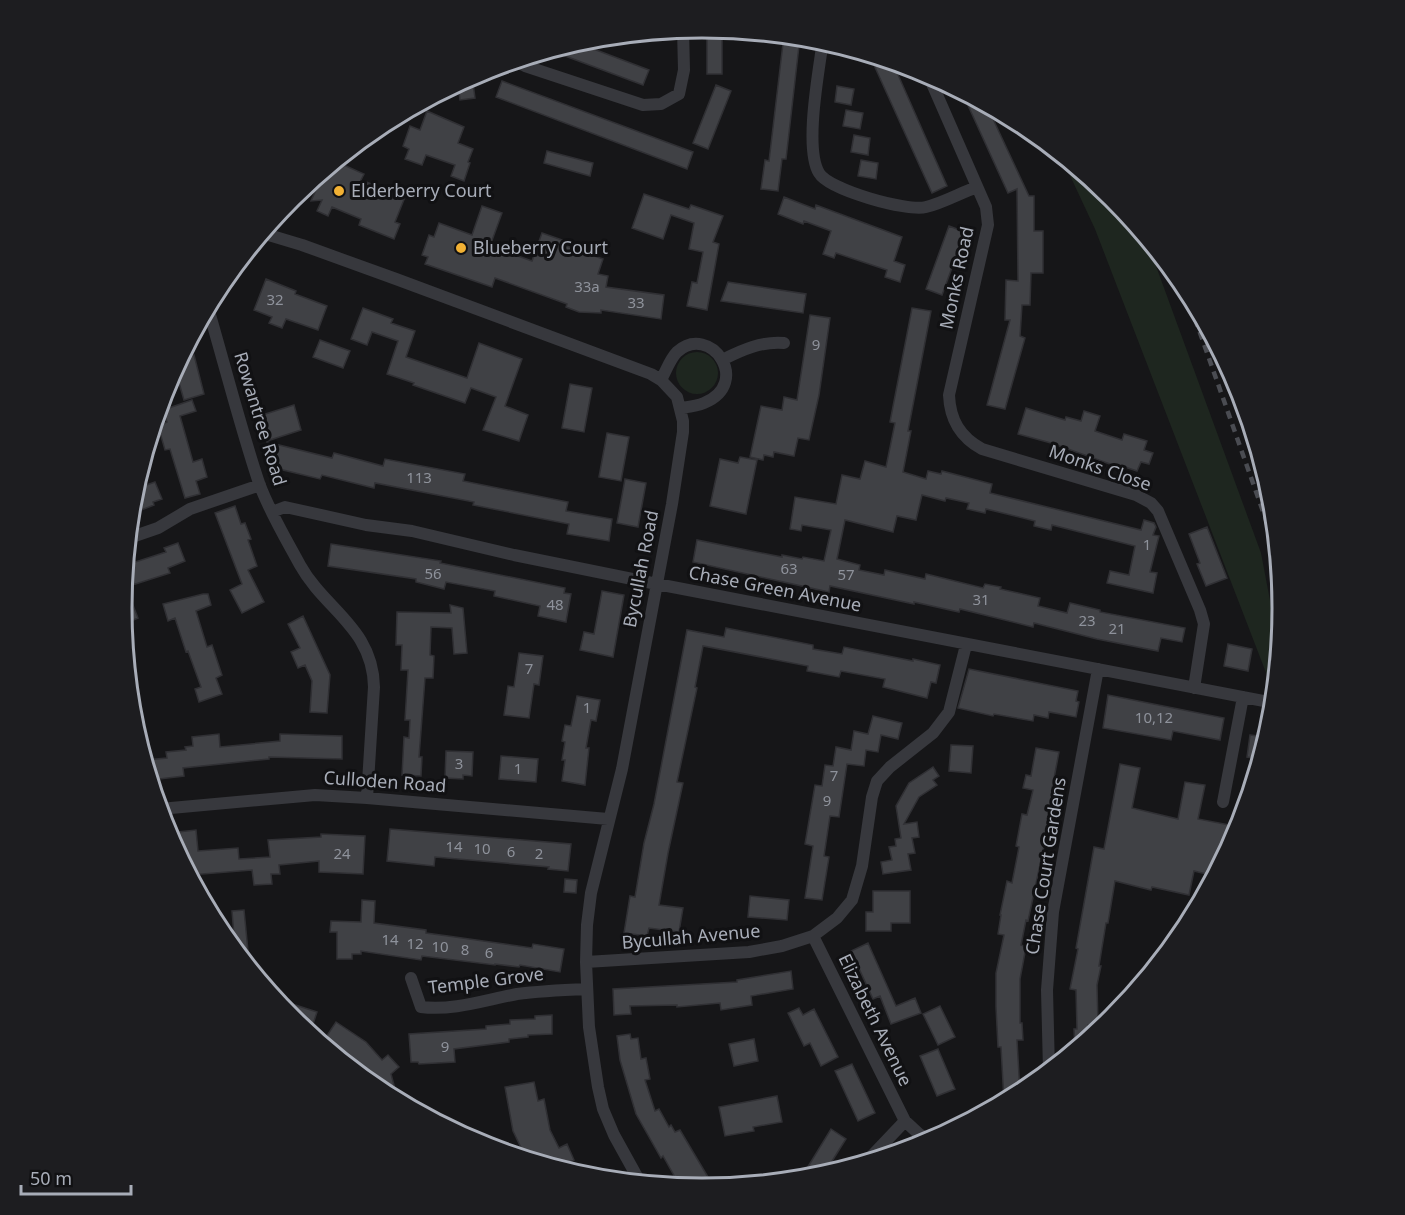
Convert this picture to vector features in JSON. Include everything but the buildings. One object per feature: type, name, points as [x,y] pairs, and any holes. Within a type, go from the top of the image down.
[{"type":"street","points":[[525,66],[643,105],[661,104],[679,94],[684,70],[683,39]]},
{"type":"street","points":[[822,50],[813,127],[814,155],[819,173],[834,186],[905,209],[925,208],[977,187]]},
{"type":"street","name":"Monks Road","points":[[933,86],[986,207],[988,225],[949,395],[951,416],[958,429]]},
{"type":"street","points":[[271,236],[396,279],[651,374],[661,380],[677,397],[681,408],[704,403],[717,394],[726,378],[727,368],[715,350],[695,344],[678,351],[661,380]]},
{"type":"street","name":"Rowantree Road","points":[[211,319],[260,485],[272,512],[312,584],[352,625],[370,660],[374,674],[374,687],[367,798]]},
{"type":"street","points":[[723,359],[750,347],[774,342],[784,343]]},
{"type":"street","name":"Bycullah Road","points":[[635,1174],[614,1135],[603,1109],[593,1065],[586,989],[587,925],[591,893],[622,769],[657,584],[683,432],[681,408]]},
{"type":"street","name":"Monks Close","points":[[958,429],[970,442],[982,449],[1136,495],[1151,502],[1158,511],[1204,624],[1194,688]]},
{"type":"street","points":[[137,535],[158,528],[190,509],[260,485]]},
{"type":"street","name":"Chase Green Avenue","points":[[272,512],[285,507],[366,525],[412,531],[514,555],[657,584],[1265,701]]},
{"type":"street","name":"Bycullah Avenue","points":[[586,962],[749,952],[782,946],[813,936],[837,918],[852,900],[862,866],[872,797],[877,782],[890,767],[933,733],[949,712],[966,645]]},
{"type":"street","name":"Chase Court Gardens","points":[[1049,1060],[1047,990],[1052,923],[1098,669]]},
{"type":"street","points":[[1223,801],[1243,697]]},
{"type":"street","name":"Culloden Road","points":[[169,808],[315,795],[608,819]]},
{"type":"street","name":"Elizabeth Avenue","points":[[813,936],[905,1121],[920,1134]]},
{"type":"street","name":"Temple Grove","points":[[411,978],[421,1007],[431,1008],[535,992],[586,989]]},
{"type":"street","points":[[878,1149],[905,1121]]},
{"type":"shaded area","points":[[1068,170],[1106,204],[1153,259],[1261,553],[1272,611],[1268,679],[1095,229]]},
{"type":"shaded area","points":[[697,352],[712,358],[718,373],[712,388],[697,394],[682,388],[676,373],[682,358]]},
{"type":"railway","points":[[1197,325],[1266,519]]},
{"type":"place","name":"Elderberry Court","points":[[339,191]]},
{"type":"place","name":"Blueberry Court","points":[[461,248]]}]
